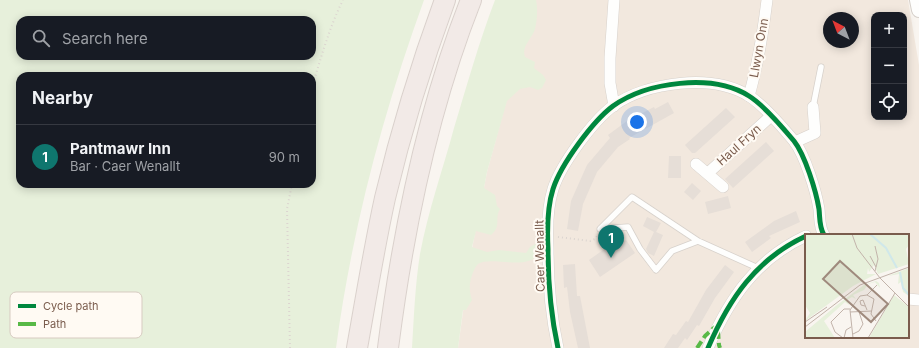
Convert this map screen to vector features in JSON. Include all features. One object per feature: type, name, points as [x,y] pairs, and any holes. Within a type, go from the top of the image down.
[{"type":"highway","points":[[357,348],[375,248],[396,156],[423,62],[445,0]]},
{"type":"highway","points":[[388,347],[414,190],[428,132],[449,61],[471,0]]},
{"type":"highway","points":[[363,348],[375,248]]},
{"type":"street","points":[[614,0],[610,58],[610,83],[614,106]]},
{"type":"street","name":"Llwyn Onn","points":[[749,96],[764,30],[767,0]]},
{"type":"street","points":[[917,0],[919,10]]},
{"type":"street","name":"Caer Wenallt","points":[[558,348],[549,287],[549,211],[554,188],[577,146],[590,129],[614,106],[641,92],[668,85],[690,82],[731,88],[749,96],[771,116],[795,142],[814,185],[822,232]]},
{"type":"street","points":[[795,142],[815,133],[813,107]]},
{"type":"street","name":"Haul Fryn","points":[[708,173],[771,116]]},
{"type":"street","name":"Haul Fryn","points":[[696,164],[723,187]]},
{"type":"street","points":[[812,234],[822,232]]},
{"type":"street","points":[[708,348],[718,325],[730,304],[758,268],[791,243],[805,236]]},
{"type":"street","points":[[909,299],[919,300]]},
{"type":"lane","points":[[813,107],[821,67]]},
{"type":"lane","points":[[600,229],[632,197],[698,241],[758,268]]},
{"type":"lane","points":[[600,229],[628,227],[640,250],[656,270],[672,252],[698,241]]},
{"type":"path","points":[[316,73],[323,48],[335,15],[343,0]]},
{"type":"path","points":[[290,348],[287,209],[291,188]]},
{"type":"path","points":[[548,235],[590,241],[595,239],[600,229]]},
{"type":"shaded area","points":[[534,0],[908,0],[919,65],[919,348],[458,348],[471,254],[487,172]]},
{"type":"green space","points":[[0,0],[424,0],[382,128],[360,215],[336,348],[0,348]]},
{"type":"green space","points":[[495,0],[536,0],[537,14],[535,29],[524,49],[524,53],[525,57],[535,62],[534,68],[543,75],[546,80],[542,88],[538,90],[530,87],[520,89],[507,101],[484,188],[495,195],[497,206],[500,209],[498,213],[497,225],[496,229],[491,235],[476,231],[472,247],[487,252],[499,250],[526,253],[530,247],[537,243],[541,247],[541,253],[532,260],[523,262],[488,261],[478,264],[470,281],[472,300],[466,310],[463,310],[458,348],[412,348],[417,277],[423,238],[468,80]]},
{"type":"building","points":[[668,102],[674,113],[629,138],[630,139],[618,147],[597,172],[583,204],[578,231],[567,229],[571,201],[587,165],[610,138],[608,135],[627,121],[654,107],[655,109]]},
{"type":"building","points":[[726,108],[735,117],[695,153],[692,153],[685,145]]},
{"type":"building","points":[[766,142],[774,151],[733,188],[725,179]]},
{"type":"building","points":[[669,156],[681,156],[681,178],[668,178]]},
{"type":"building","points":[[692,183],[701,191],[693,200],[684,192]]},
{"type":"building","points":[[728,196],[731,208],[708,214],[705,202]]},
{"type":"building","points":[[796,211],[800,222],[769,236],[771,238],[752,252],[745,242],[774,221]]},
{"type":"building","points":[[647,217],[661,223],[656,232],[663,235],[654,256],[648,253],[646,249],[654,232],[643,226]]},
{"type":"building","points":[[626,240],[635,253],[600,277],[589,260],[606,248],[609,252]]},
{"type":"building","points":[[575,264],[577,296],[580,296],[590,348],[578,348],[570,312],[567,287],[564,288],[563,265]]},
{"type":"building","points":[[725,265],[734,272],[715,298],[699,326],[697,325],[687,340],[685,338],[678,348],[664,348],[673,334],[676,335],[686,321],[688,322],[706,290]]},
{"type":"marked path","points":[[697,348],[705,336],[715,327]]},
{"type":"marked path","points":[[718,331],[720,348]]},
{"type":"cycle path","points":[[558,348],[549,286],[548,261],[548,219],[553,189],[570,156],[596,122],[613,106],[643,91],[680,83],[699,83],[717,84],[734,89],[749,96],[773,117],[798,147],[813,183],[819,209],[820,226],[823,234]]},
{"type":"cycle path","points":[[708,348],[725,313],[746,282],[773,256],[788,245],[805,236]]},
{"type":"place","name":"Pantmawr Inn","points":[[611,258]]}]
